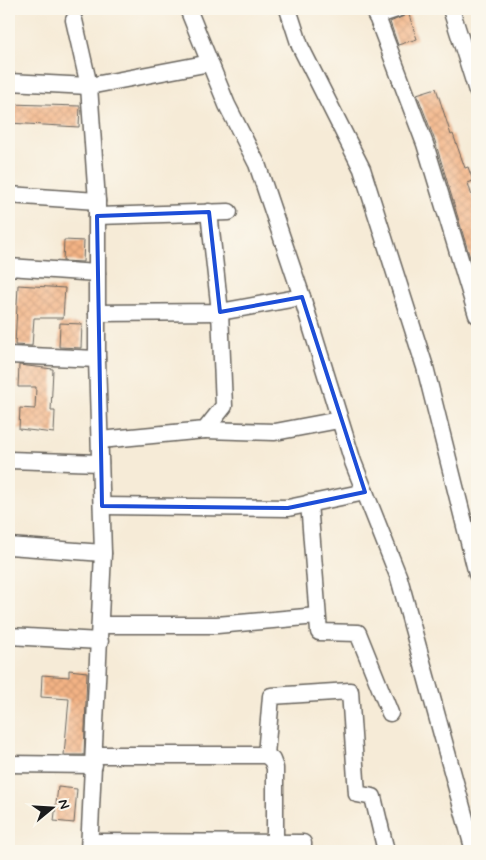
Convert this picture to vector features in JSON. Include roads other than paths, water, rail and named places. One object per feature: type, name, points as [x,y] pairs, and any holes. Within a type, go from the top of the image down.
[{"type":"street","points":[[188,9],[227,105],[257,164],[302,297],[339,420],[399,578],[474,851]]},
{"type":"street","points":[[288,9],[300,46],[362,169],[425,367],[477,574]]},
{"type":"street","points":[[397,9],[375,12],[425,144],[477,316]]},
{"type":"street","points":[[451,9],[477,91]]},
{"type":"street","points":[[74,20],[89,86],[97,209],[97,360],[103,553],[90,847],[303,843],[303,851]]},
{"type":"street","points":[[9,82],[89,86],[210,63]]},
{"type":"street","points":[[9,195],[97,209],[229,212]]},
{"type":"street","points":[[205,430],[224,406],[220,312],[209,212]]},
{"type":"street","points":[[9,267],[97,273]]},
{"type":"street","points":[[98,312],[220,312],[302,297]]},
{"type":"street","points":[[9,355],[97,360]]},
{"type":"street","points":[[100,440],[205,430],[275,432],[339,420]]},
{"type":"street","points":[[9,460],[100,463]]},
{"type":"street","points":[[102,506],[288,508],[365,492]]},
{"type":"street","points":[[309,503],[319,632],[358,633],[390,713]]},
{"type":"street","points":[[9,546],[103,553]]},
{"type":"street","points":[[9,636],[100,633],[317,616]]},
{"type":"street","points":[[266,755],[271,696],[350,692],[358,794],[373,797],[386,851]]},
{"type":"street","points":[[9,764],[266,755],[272,760],[275,768],[275,843]]}]
